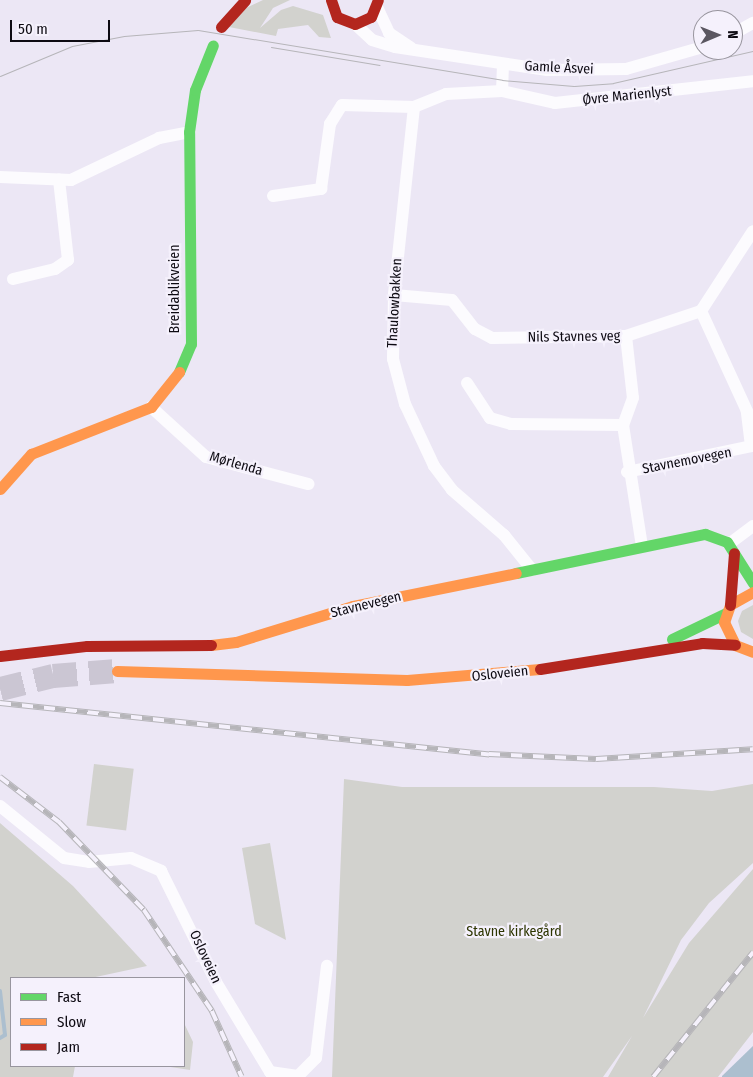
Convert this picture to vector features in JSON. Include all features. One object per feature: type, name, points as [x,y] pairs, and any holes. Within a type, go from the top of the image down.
[{"type":"main road","points":[[222,26],[245,0]]},
{"type":"main road","points":[[328,2],[342,21],[355,24],[371,17],[377,4]]},
{"type":"main road","name":"Breidablikveien","points":[[0,489],[14,469],[45,446],[151,407],[176,378],[190,344],[189,132],[195,90],[213,46]]},
{"type":"main road","name":"Stavnevegen","points":[[0,656],[87,646],[220,645],[270,634],[353,606],[705,534],[732,549]]},
{"type":"main road","points":[[732,549],[753,583]]},
{"type":"main road","points":[[732,549],[726,631],[735,645],[752,652]]},
{"type":"main road","name":"Osloveien","points":[[642,650],[728,609],[753,592]]},
{"type":"main road","name":"Osloveien","points":[[117,671],[407,680],[513,673],[642,650],[702,643],[735,645]]},
{"type":"street","name":"Gamle Åsvei","points":[[377,4],[389,33],[414,49]]},
{"type":"street","name":"Gamle Åsvei","points":[[355,24],[383,44],[548,70],[626,69],[693,50]]},
{"type":"street","points":[[273,196],[321,189],[330,124],[342,105],[414,107],[446,94],[502,91],[503,64]]},
{"type":"street","name":"Øvre Marienlyst","points":[[502,91],[555,104],[753,81]]},
{"type":"street","name":"Thaulowbakken","points":[[414,107],[394,295],[393,360],[420,439],[452,490],[504,535],[532,570]]},
{"type":"street","points":[[0,176],[60,180],[86,174],[158,138],[189,132]]},
{"type":"street","points":[[13,279],[47,272],[68,260],[60,180]]},
{"type":"street","points":[[701,311],[753,231]]},
{"type":"street","name":"Nils Stavnes veg","points":[[394,295],[452,300],[475,329],[492,338],[626,336],[701,311]]},
{"type":"street","name":"Stavnemovegen","points":[[627,472],[751,446],[746,411],[701,311]]},
{"type":"street","points":[[626,336],[633,398],[623,425],[627,472],[642,546]]},
{"type":"street","points":[[467,384],[490,418],[511,424],[623,425]]},
{"type":"street","name":"Mørlenda","points":[[151,407],[206,457],[308,484]]},
{"type":"street","points":[[732,549],[753,526]]},
{"type":"street","name":"Osloveien","points":[[0,806],[64,858],[90,862],[131,858],[162,871],[216,982],[270,1072],[298,1076],[316,1058],[327,966]]},
{"type":"green space","points":[[263,0],[290,0],[273,8],[260,28],[281,10],[293,6],[323,15],[331,38],[319,37],[308,25],[278,29],[276,36],[229,27],[246,8]]},
{"type":"green space","points":[[753,605],[753,639],[741,632],[738,621],[742,611]]},
{"type":"green space","points":[[94,764],[134,769],[126,830],[86,826]]},
{"type":"green space","name":"Stavne kirkegård","points":[[344,779],[402,787],[654,787],[712,791],[753,784],[753,863],[709,903],[681,940],[643,1018],[689,943],[753,869],[753,1032],[718,1077],[608,1077],[632,1036],[603,1077],[332,1077]]},
{"type":"green space","points":[[0,823],[73,886],[147,966],[96,977],[10,977],[10,1067],[75,1067],[73,1077],[0,1077]]},
{"type":"green space","points":[[270,843],[286,940],[255,924],[242,848]]},
{"type":"green space","points":[[185,1025],[193,1042],[190,1070],[170,1067],[185,1067]]},
{"type":"water","points":[[753,1046],[753,1077],[722,1077],[722,1076]]},
{"type":"waterway","points":[[0,991],[5,1035],[0,1038]]},
{"type":"tunnel","points":[[0,689],[53,676],[117,671]]},
{"type":"tram line","points":[[0,76],[72,46],[124,36],[198,30],[502,80],[574,86],[613,83],[753,51]]},
{"type":"tram line","points":[[271,47],[380,65]]},
{"type":"railway","points":[[0,703],[489,754],[596,759],[753,749]]},
{"type":"railway","points":[[0,777],[59,822],[144,910],[212,1011],[242,1077]]},
{"type":"railway","points":[[653,1077],[753,952]]},
{"type":"traffic: fast","points":[[179,372],[191,344],[189,132],[195,90],[213,45]]},
{"type":"traffic: fast","points":[[516,573],[705,534],[727,542],[753,583]]},
{"type":"traffic: fast","points":[[672,639],[726,613]]},
{"type":"traffic: slow","points":[[0,489],[31,454],[151,407],[179,372]]},
{"type":"traffic: slow","points":[[211,645],[236,642],[353,606],[516,573]]},
{"type":"traffic: slow","points":[[753,592],[730,605],[724,622],[735,645],[753,652]]},
{"type":"traffic: slow","points":[[117,671],[407,680],[540,669]]},
{"type":"traffic: jam","points":[[221,27],[245,0]]},
{"type":"traffic: jam","points":[[331,0],[337,17],[355,24],[371,17],[378,0]]},
{"type":"traffic: jam","points":[[730,605],[734,553]]},
{"type":"traffic: jam","points":[[540,669],[702,643],[735,645]]},
{"type":"traffic: jam","points":[[0,656],[87,646],[211,645]]}]
